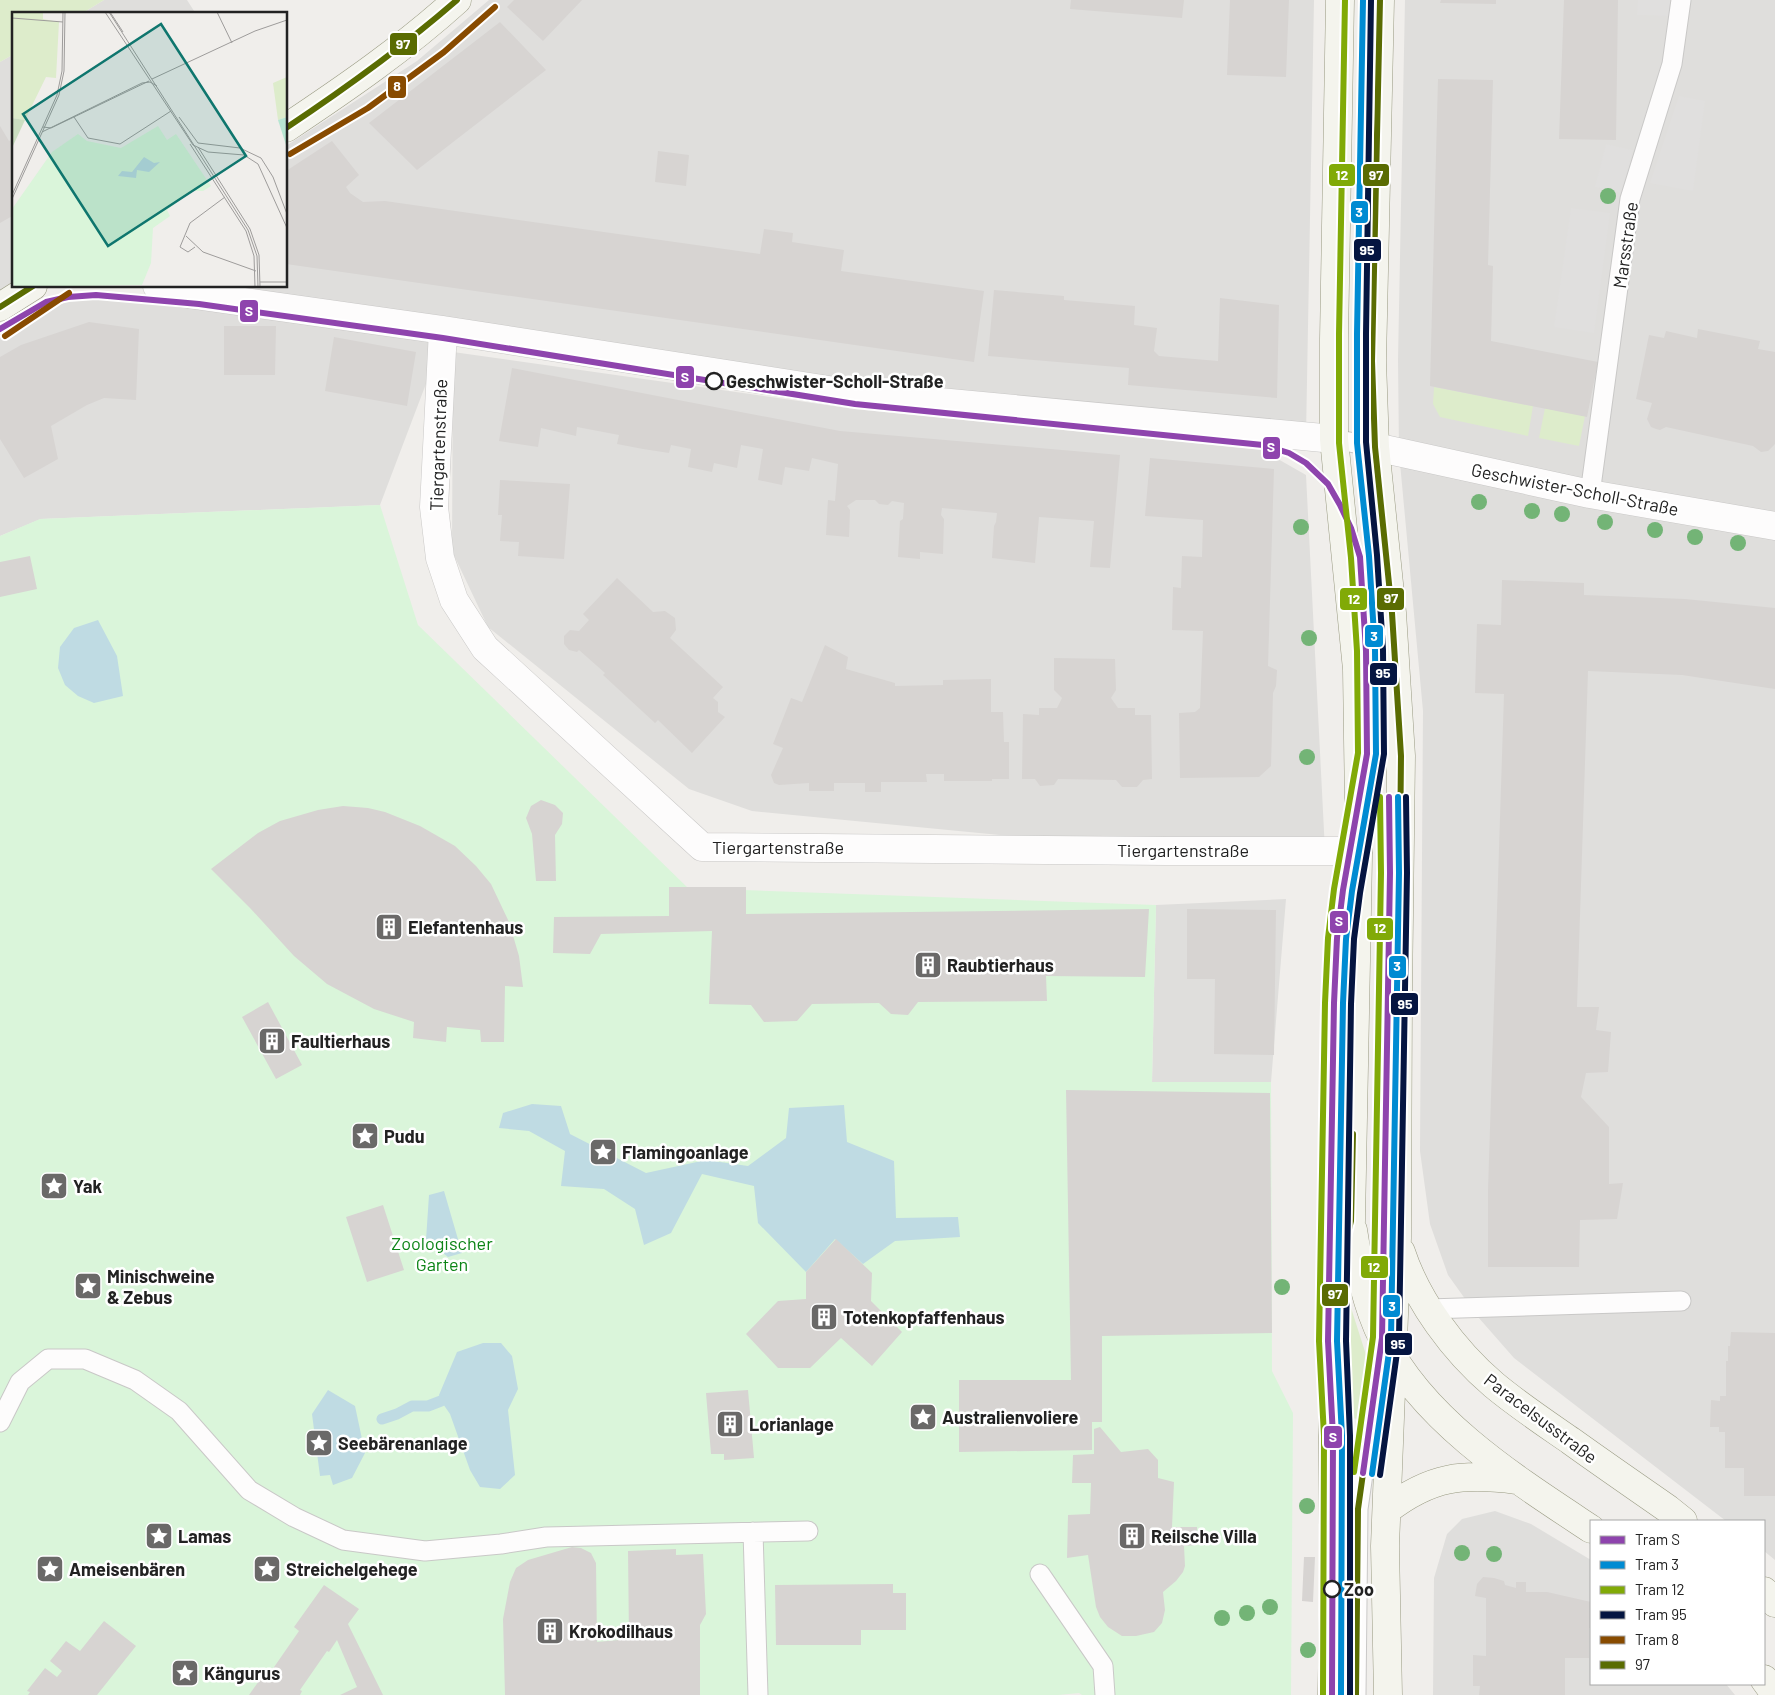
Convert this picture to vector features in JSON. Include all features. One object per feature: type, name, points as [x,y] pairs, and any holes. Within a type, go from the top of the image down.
[{"type":"main road","points":[[288,127],[380,63],[425,29],[457,0]]},
{"type":"main road","points":[[1340,0],[1334,439],[1357,669],[1358,850],[1351,1221],[1362,1283],[1388,1348],[1413,1385],[1457,1432],[1517,1480],[1590,1528]]},
{"type":"main road","points":[[1380,0],[1372,361],[1375,447],[1392,613],[1401,756],[1396,1231],[1388,1348],[1385,1546],[1388,1695]]},
{"type":"main road","points":[[0,307],[30,288]]},
{"type":"main road","points":[[1332,1695],[1334,1589],[1332,1337],[1336,1282],[1351,1221]]},
{"type":"main road","name":"Paracelsusstraße","points":[[1396,1231],[1406,1265],[1416,1289],[1428,1309],[1453,1342],[1492,1384],[1682,1520]]},
{"type":"main road","points":[[1387,1510],[1415,1490],[1436,1483],[1460,1478],[1487,1476],[1517,1480]]},
{"type":"main road","points":[[1765,1592],[1775,1604]]},
{"type":"main road","points":[[1765,1680],[1775,1694]]},
{"type":"street","points":[[163,288],[174,292],[443,330],[854,394],[1334,439]]},
{"type":"street","name":"Tiergartenstraße","points":[[443,330],[434,507],[440,558],[454,600],[486,648],[702,847],[1166,851],[1358,850]]},
{"type":"street","name":"Geschwister-Scholl-Straße","points":[[1375,447],[1590,494],[1775,526]]},
{"type":"lane","name":"Marsstraße","points":[[1590,494],[1630,199],[1672,64],[1681,0]]},
{"type":"lane","points":[[1334,439],[1375,447]]},
{"type":"lane","points":[[1428,1309],[1680,1301]]},
{"type":"lane","points":[[1356,1695],[1358,1509],[1388,1348]]},
{"type":"lane","points":[[0,1422],[20,1382],[48,1359],[85,1359],[135,1380],[179,1411],[249,1490],[294,1517],[343,1540],[425,1551],[501,1544],[546,1537],[808,1531]]},
{"type":"lane","points":[[753,1532],[758,1695]]},
{"type":"lane","points":[[1040,1574],[1103,1666],[1105,1695]]},
{"type":"shaded area","points":[[104,0],[187,0],[195,12],[84,12]]},
{"type":"shaded area","points":[[489,0],[1314,0],[1306,436],[844,381],[204,288],[288,288],[288,145],[417,61]]},
{"type":"shaded area","points":[[1405,0],[1775,0],[1775,1560],[1765,1552],[1765,1520],[1725,1520],[1514,1358],[1478,1317],[1448,1275],[1430,1224],[1420,1151],[1423,711],[1399,452],[1398,360]]},
{"type":"shaded area","points":[[1638,0],[1672,0],[1672,16],[1637,15]]},
{"type":"shaded area","points":[[12,55],[12,285],[0,292],[0,62]]},
{"type":"shaded area","points":[[1679,96],[1705,101],[1693,191],[1650,183]]},
{"type":"shaded area","points":[[1606,144],[1633,150],[1622,193],[1595,187]]},
{"type":"shaded area","points":[[1571,208],[1610,213],[1594,333],[1554,327]]},
{"type":"shaded area","points":[[72,297],[111,298],[187,305],[443,339],[380,505],[41,519],[0,536],[0,334],[46,304]]},
{"type":"shaded area","points":[[453,352],[855,409],[1262,450],[1306,475],[1325,851],[1166,851],[752,811],[689,789],[488,627],[452,551]]},
{"type":"shaded area","points":[[1286,899],[1271,1082],[1152,1083],[1156,905]]},
{"type":"shaded area","points":[[1495,1511],[1531,1524],[1590,1559],[1590,1685],[1727,1685],[1735,1695],[1433,1695],[1434,1578],[1447,1534],[1462,1519]]},
{"type":"green space","points":[[0,0],[104,0],[84,12],[12,12],[12,55],[0,62]]},
{"type":"green space","points":[[1434,387],[1533,406],[1528,436],[1440,417],[1433,404]]},
{"type":"green space","points":[[1545,408],[1585,416],[1579,446],[1539,438]]},
{"type":"green space","name":"Zoologischer Garten","points":[[380,505],[418,625],[688,888],[1156,905],[1152,1082],[1271,1082],[1272,1371],[1293,1413],[1291,1695],[1082,1695],[1079,1693],[1058,1695],[0,1695],[0,536],[40,519]]},
{"type":"green space","points":[[1346,1292],[1367,1358],[1358,1419],[1345,1417]]},
{"type":"water","points":[[98,620],[117,656],[123,696],[94,703],[78,696],[65,685],[58,668],[60,647],[74,628]]},
{"type":"water","points":[[532,1104],[561,1106],[570,1134],[646,1173],[706,1160],[748,1166],[786,1138],[789,1108],[844,1105],[847,1142],[894,1161],[896,1218],[958,1217],[960,1237],[895,1241],[863,1264],[835,1239],[806,1272],[758,1223],[754,1186],[702,1174],[671,1233],[644,1245],[635,1209],[604,1189],[561,1186],[565,1151],[529,1131],[499,1128],[503,1113]]},
{"type":"water","points":[[444,1191],[462,1253],[448,1257],[426,1240],[429,1195]]},
{"type":"water","points":[[483,1343],[501,1343],[512,1356],[518,1389],[508,1410],[515,1475],[500,1489],[480,1487],[470,1470],[450,1414],[439,1395],[457,1352]]},
{"type":"water","points":[[328,1390],[355,1406],[365,1453],[352,1478],[333,1485],[330,1475],[320,1476],[312,1414]]},
{"type":"building","points":[[514,0],[582,0],[543,41],[507,7]]},
{"type":"building","points":[[1071,0],[1184,0],[1182,18],[1070,9]]},
{"type":"building","points":[[1230,0],[1289,0],[1286,77],[1227,75]]},
{"type":"building","points":[[1441,0],[1496,0],[1496,4],[1440,3]]},
{"type":"building","points":[[1564,0],[1618,0],[1616,140],[1559,139]]},
{"type":"building","points":[[500,22],[546,70],[417,170],[369,123]]},
{"type":"building","points":[[1438,79],[1493,80],[1488,265],[1493,266],[1491,341],[1598,362],[1587,417],[1430,386]]},
{"type":"building","points":[[0,126],[9,141],[12,139],[12,216],[0,223]]},
{"type":"building","points":[[332,141],[359,175],[346,187],[350,193],[363,202],[385,201],[760,254],[764,229],[793,233],[792,242],[844,250],[841,271],[984,291],[974,362],[288,264],[288,170]]},
{"type":"building","points":[[658,151],[689,155],[686,186],[655,182]]},
{"type":"building","points":[[994,290],[1064,296],[1064,300],[1135,306],[1134,325],[1157,328],[1154,351],[1159,356],[1218,361],[1220,298],[1279,305],[1277,398],[1128,385],[1129,368],[988,356]]},
{"type":"building","points":[[89,322],[139,329],[136,400],[104,398],[87,405],[51,426],[58,459],[24,478],[0,439],[0,357],[21,345]]},
{"type":"building","points":[[224,326],[276,326],[275,375],[224,375]]},
{"type":"building","points":[[1698,329],[1760,341],[1758,349],[1775,352],[1775,444],[1768,451],[1761,452],[1753,446],[1666,427],[1660,430],[1651,427],[1647,419],[1652,403],[1636,399],[1649,335],[1664,338],[1666,331],[1697,338]]},
{"type":"building","points":[[334,337],[416,352],[407,406],[325,391]]},
{"type":"building","points":[[512,368],[840,431],[1120,455],[1110,568],[1090,567],[1094,521],[1039,517],[1035,563],[992,558],[994,526],[997,513],[942,508],[941,515],[944,519],[943,554],[920,552],[920,559],[898,557],[900,521],[903,519],[904,503],[892,501],[888,505],[879,504],[875,500],[856,500],[847,506],[850,510],[849,537],[826,535],[828,500],[835,501],[838,464],[812,458],[809,471],[785,467],[782,485],[758,480],[763,449],[741,445],[737,468],[714,463],[712,472],[688,467],[691,449],[671,445],[669,453],[617,444],[619,435],[577,427],[576,436],[541,428],[538,447],[499,441]]},
{"type":"building","points":[[1150,458],[1274,469],[1268,666],[1277,670],[1276,686],[1273,693],[1271,766],[1259,777],[1180,778],[1179,713],[1195,712],[1200,708],[1203,631],[1172,630],[1173,587],[1181,588],[1182,556],[1202,557],[1203,520],[1145,516]]},
{"type":"building","points":[[500,480],[570,484],[564,559],[518,556],[519,542],[500,541],[502,515],[498,515]]},
{"type":"building","points":[[30,556],[37,589],[0,597],[0,562]]},
{"type":"building","points":[[617,578],[653,612],[665,611],[675,618],[676,630],[670,638],[723,687],[713,698],[718,702],[718,712],[725,717],[692,753],[658,720],[655,723],[579,650],[577,652],[569,650],[564,644],[564,636],[570,630],[579,631],[589,620],[583,614]]},
{"type":"building","points":[[1502,580],[1584,583],[1584,595],[1685,599],[1775,608],[1775,689],[1682,675],[1588,671],[1577,1007],[1599,1007],[1596,1030],[1611,1032],[1608,1072],[1586,1073],[1581,1097],[1609,1127],[1609,1184],[1623,1183],[1617,1219],[1580,1220],[1579,1267],[1488,1267],[1488,1190],[1504,694],[1475,693],[1477,624],[1501,625]]},
{"type":"building","points":[[825,645],[848,657],[846,669],[895,683],[895,686],[943,685],[943,680],[991,679],[991,712],[1003,712],[1004,742],[1009,742],[1009,779],[944,781],[944,774],[926,774],[927,782],[881,782],[881,792],[865,792],[865,783],[834,783],[834,791],[809,791],[809,783],[779,785],[774,783],[771,775],[783,748],[773,744],[791,698],[802,702]]},
{"type":"building","points":[[1054,658],[1115,659],[1116,690],[1111,698],[1118,708],[1135,708],[1135,715],[1151,715],[1152,779],[1143,780],[1137,787],[1122,787],[1116,780],[1058,779],[1054,785],[1040,786],[1035,779],[1022,779],[1023,714],[1039,715],[1039,708],[1057,708],[1062,698],[1054,690]]},
{"type":"building","points":[[541,800],[555,805],[563,813],[562,824],[555,835],[556,881],[536,881],[532,834],[526,818],[531,806]]},
{"type":"building","name":"Elefantenhaus","points":[[343,806],[368,808],[385,812],[420,826],[455,846],[491,884],[509,922],[519,956],[523,987],[505,986],[504,1042],[481,1042],[480,1030],[447,1027],[446,1042],[413,1038],[414,1022],[374,1009],[327,984],[294,956],[211,869],[258,833],[280,821],[318,810]]},
{"type":"building","name":"Raubtierhaus","points":[[669,887],[746,887],[746,914],[1149,909],[1145,977],[1046,976],[1047,1001],[918,1002],[908,1015],[891,1014],[879,1003],[812,1004],[797,1021],[764,1022],[751,1005],[709,1004],[712,931],[601,934],[590,954],[553,953],[554,917],[669,916]]},
{"type":"building","points":[[1187,909],[1276,910],[1274,1055],[1214,1054],[1215,979],[1187,979]]},
{"type":"building","name":"Faultierhaus","points":[[268,1002],[302,1065],[276,1079],[242,1017]]},
{"type":"building","points":[[1066,1090],[1270,1093],[1272,1333],[1102,1336],[1102,1422],[1092,1422],[1092,1450],[959,1452],[959,1380],[1071,1380]]},
{"type":"building","points":[[383,1205],[404,1270],[367,1282],[346,1217]]},
{"type":"building","name":"Totenkopfaffenhaus","points":[[836,1239],[872,1273],[871,1301],[902,1332],[872,1366],[841,1338],[810,1368],[778,1368],[746,1334],[778,1301],[806,1299],[806,1272]]},
{"type":"building","points":[[1731,1332],[1775,1333],[1775,1496],[1744,1496],[1744,1468],[1725,1468],[1725,1432],[1719,1432],[1719,1427],[1710,1427],[1711,1400],[1720,1401],[1720,1396],[1726,1396],[1726,1361],[1728,1361],[1728,1346],[1730,1346]]},
{"type":"building","name":"Lorianlage","points":[[748,1390],[754,1458],[724,1460],[724,1454],[711,1454],[706,1393]]},
{"type":"building","name":"Reilsche Villa","points":[[1100,1427],[1121,1452],[1148,1449],[1158,1460],[1158,1478],[1174,1482],[1172,1527],[1197,1527],[1197,1545],[1184,1546],[1185,1566],[1183,1572],[1163,1592],[1165,1610],[1162,1623],[1154,1632],[1136,1636],[1122,1636],[1108,1627],[1100,1617],[1096,1607],[1088,1555],[1067,1558],[1068,1515],[1090,1514],[1091,1483],[1072,1483],[1073,1455],[1094,1454],[1094,1429]]},
{"type":"building","points":[[572,1547],[581,1548],[591,1553],[596,1563],[597,1642],[629,1639],[628,1551],[676,1549],[676,1555],[703,1554],[706,1614],[700,1625],[700,1695],[505,1695],[503,1619],[510,1582],[516,1568],[528,1560]]},
{"type":"building","points":[[1304,1557],[1315,1557],[1313,1602],[1302,1601]]},
{"type":"building","points":[[1483,1577],[1504,1581],[1505,1585],[1516,1588],[1516,1582],[1526,1582],[1526,1592],[1547,1592],[1590,1602],[1589,1658],[1565,1658],[1565,1695],[1479,1695],[1480,1686],[1473,1686],[1473,1655],[1486,1656],[1486,1598],[1475,1596],[1477,1584]]},
{"type":"building","points":[[893,1584],[893,1593],[906,1593],[906,1630],[861,1630],[861,1645],[776,1645],[775,1585]]},
{"type":"building","points":[[324,1585],[359,1609],[348,1624],[383,1695],[340,1695],[357,1687],[337,1640],[300,1690],[302,1691],[300,1695],[249,1695],[268,1668],[272,1670],[299,1631],[294,1627]]},
{"type":"building","points":[[104,1621],[136,1646],[97,1695],[28,1695],[30,1692],[27,1691],[45,1668],[57,1677],[62,1671],[50,1661],[66,1641],[80,1651]]},
{"type":"waterway","points":[[382,1419],[412,1406],[428,1406],[441,1401]]},
{"type":"tram line","name":"12","points":[[1323,1695],[1324,1436],[1319,1341],[1325,1003],[1328,938],[1334,889],[1358,753],[1357,651],[1351,558],[1339,443],[1345,0]]},
{"type":"tram line","name":"3","points":[[1341,1695],[1342,1436],[1337,1341],[1343,1003],[1346,939],[1352,891],[1376,754],[1375,650],[1369,556],[1357,443],[1363,0]]},
{"type":"tram line","name":"95","points":[[1350,1695],[1350,1436],[1346,1341],[1351,1004],[1354,939],[1360,893],[1384,754],[1383,650],[1377,555],[1366,442],[1371,0]]},
{"type":"tram line","name":"8","points":[[290,154],[368,108],[444,52],[495,7]]},
{"type":"tram line","name":"8","points":[[5,336],[69,293]]},
{"type":"tram line","name":"S","points":[[0,329],[46,302],[68,297],[96,295],[199,304],[443,338],[855,404],[1263,445],[1289,453],[1306,463],[1328,484],[1351,528],[1360,557],[1366,651],[1367,754],[1343,890],[1337,938],[1334,1003],[1328,1341],[1333,1436],[1332,1695]]},
{"type":"tram line","name":"12","points":[[1354,1472],[1373,1337],[1381,873],[1380,797]]},
{"type":"tram line","name":"S","points":[[1363,1473],[1382,1338],[1390,873],[1389,797]]},
{"type":"tram line","name":"3","points":[[1372,1474],[1391,1338],[1399,873],[1398,797]]},
{"type":"tram line","name":"95","points":[[1380,1475],[1399,1338],[1407,873],[1406,797]]},
{"type":"transit line","name":"97","points":[[288,127],[374,67],[457,0]]},
{"type":"transit line","name":"97","points":[[1356,1695],[1358,1509],[1396,1223],[1401,756],[1392,613],[1375,447],[1372,361],[1380,0]]},
{"type":"transit line","name":"97","points":[[0,307],[30,288]]},
{"type":"transit line","name":"97","points":[[1333,1457],[1332,1337],[1336,1282],[1351,1221],[1353,1134]]},
{"type":"place","name":"Geschwister-Scholl-Straße","points":[[714,381]]},
{"type":"place","name":"Elefantenhaus","points":[[389,927]]},
{"type":"place","name":"Raubtierhaus","points":[[928,965]]},
{"type":"place","name":"Faultierhaus","points":[[272,1041]]},
{"type":"place","name":"Pudu","points":[[365,1136]]},
{"type":"place","name":"Flamingoanlage","points":[[603,1152]]},
{"type":"place","name":"Yak","points":[[54,1186]]},
{"type":"place","name":"Minischweine & Zebus","points":[[88,1286]]},
{"type":"place","name":"Totenkopfaffenhaus","points":[[824,1317]]},
{"type":"place","name":"Australienvoliere","points":[[923,1417]]},
{"type":"place","name":"Lorianlage","points":[[730,1424]]},
{"type":"place","name":"Seebärenanlage","points":[[319,1443]]},
{"type":"place","name":"Lamas","points":[[159,1536]]},
{"type":"place","name":"Reilsche Villa","points":[[1132,1536]]},
{"type":"place","name":"Ameisenbären","points":[[50,1569]]},
{"type":"place","name":"Streichelgehege","points":[[267,1569]]},
{"type":"place","name":"Zoo","points":[[1332,1589]]},
{"type":"place","name":"Krokodilhaus","points":[[550,1631]]},
{"type":"place","name":"Kängurus","points":[[185,1673]]}]
